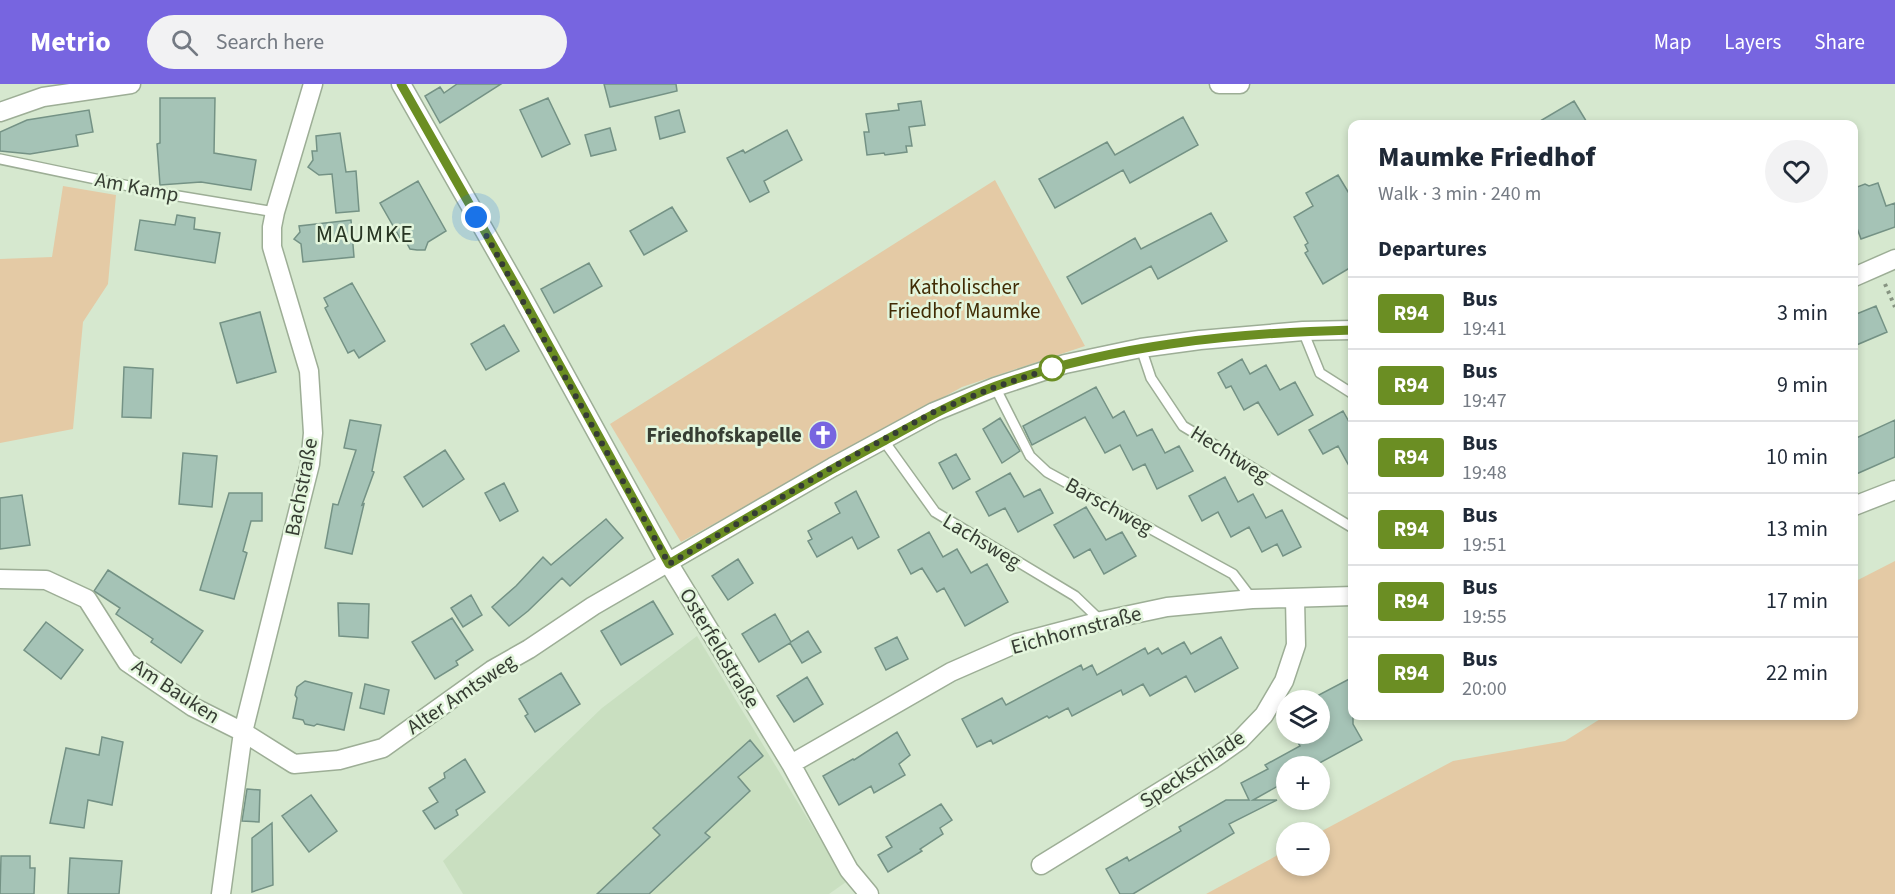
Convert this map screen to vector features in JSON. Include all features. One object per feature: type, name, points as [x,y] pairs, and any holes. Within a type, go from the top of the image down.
[{"type":"street","points":[[0,112],[43,97],[131,84]]},
{"type":"street","name":"Bachstraße","points":[[220,894],[243,732],[310,464],[313,433],[309,371],[272,247],[275,212],[313,84]]},
{"type":"street","name":"Osterfeldstraße","points":[[401,84],[669,564],[791,764],[849,870],[869,894]]},
{"type":"street","points":[[1219,84],[1240,84]]},
{"type":"street","points":[[1858,275],[1895,259]]},
{"type":"street","name":"Alter Amtsweg","points":[[243,732],[294,764],[339,760],[383,748],[492,670],[530,649],[593,606],[833,467],[934,412],[995,387],[1065,364],[1142,348],[1200,340],[1304,331],[1348,330]]},
{"type":"street","points":[[1858,504],[1895,490]]},
{"type":"street","name":"Am Bauken","points":[[0,579],[46,580],[87,599],[127,662],[192,707],[243,732]]},
{"type":"street","name":"Eichhornstraße","points":[[791,764],[951,672],[1017,643],[1167,607],[1252,599],[1348,596]]},
{"type":"street","name":"Speckschlade","points":[[1041,865],[1213,759],[1240,740],[1264,715],[1284,681],[1296,645],[1295,599]]},
{"type":"lane","name":"Am Kamp","points":[[0,159],[172,195],[275,212]]},
{"type":"lane","points":[[1304,331],[1320,373],[1348,391]]},
{"type":"lane","name":"Hechtweg","points":[[1142,348],[1151,378],[1183,426],[1348,525]]},
{"type":"lane","name":"Barschweg","points":[[995,387],[1030,456],[1047,472],[1233,574],[1252,599]]},
{"type":"lane","name":"Lachsweg","points":[[884,441],[935,512],[1075,596],[1101,621]]},
{"type":"shaded area","points":[[697,636],[846,882],[829,894],[463,894],[443,861],[602,708]]},
{"type":"green space","name":"Katholischer Friedhof Maumke","points":[[995,180],[1085,346],[962,387],[681,542],[610,424]]},
{"type":"green space","points":[[63,186],[116,195],[108,284],[83,322],[73,429],[0,443],[0,259],[52,257]]},
{"type":"green space","points":[[1895,561],[1895,894],[1206,894],[1276,856],[1276,876],[1330,876],[1330,827],[1453,761],[1565,741],[1599,720],[1858,720],[1858,580]]},
{"type":"building","points":[[457,84],[501,84],[440,123],[425,96],[440,87],[444,93]]},
{"type":"building","points":[[604,84],[676,84],[677,91],[610,107]]},
{"type":"building","points":[[160,98],[215,98],[214,153],[256,160],[251,190],[201,182],[160,185],[157,144],[160,143]]},
{"type":"building","points":[[548,98],[570,144],[542,157],[520,110]]},
{"type":"building","points":[[921,101],[925,125],[909,127],[912,146],[906,146],[907,152],[867,155],[864,132],[869,132],[866,114],[899,110],[898,104]]},
{"type":"building","points":[[1574,101],[1586,120],[1542,120]]},
{"type":"building","points":[[89,110],[93,132],[76,135],[78,146],[30,154],[0,151],[0,132],[27,120]]},
{"type":"building","points":[[679,110],[685,132],[660,139],[655,117]]},
{"type":"building","points":[[1183,117],[1198,145],[1130,183],[1123,170],[1055,208],[1039,179],[1107,142],[1115,155]]},
{"type":"building","points":[[610,128],[616,150],[591,156],[585,135]]},
{"type":"building","points":[[787,130],[802,160],[764,181],[769,192],[750,202],[727,158],[743,150],[745,153]]},
{"type":"building","points":[[340,133],[346,172],[356,171],[359,211],[336,213],[332,174],[319,175],[308,167],[313,160],[312,151],[317,151],[316,136]]},
{"type":"building","points":[[1338,175],[1348,192],[1348,269],[1323,284],[1305,253],[1308,251],[1305,245],[1308,243],[1294,217],[1313,206],[1306,193]]},
{"type":"building","points":[[418,181],[446,231],[428,242],[425,250],[410,249],[403,236],[400,238],[380,203]]},
{"type":"building","points":[[1878,183],[1886,206],[1895,203],[1895,227],[1861,239],[1858,231],[1858,187],[1865,184],[1869,186]]},
{"type":"building","points":[[672,207],[687,231],[644,255],[630,231]]},
{"type":"building","points":[[1211,213],[1227,241],[1158,279],[1151,266],[1082,304],[1067,277],[1135,238],[1141,249]]},
{"type":"building","points":[[177,215],[195,218],[194,229],[220,233],[215,263],[135,250],[140,220],[175,225]]},
{"type":"building","points":[[351,220],[354,257],[303,262],[301,244],[294,239],[300,232],[299,226]]},
{"type":"building","points":[[589,263],[602,286],[554,313],[541,289]]},
{"type":"building","points":[[352,283],[385,341],[359,358],[354,350],[348,353],[325,308],[328,306],[324,298]]},
{"type":"building","points":[[1876,306],[1887,332],[1858,344],[1858,313]]},
{"type":"building","points":[[260,312],[276,372],[237,383],[220,323]]},
{"type":"building","points":[[504,325],[519,351],[486,370],[471,344]]},
{"type":"building","points":[[1242,359],[1250,374],[1266,365],[1280,390],[1295,382],[1313,415],[1278,435],[1258,402],[1244,410],[1231,386],[1226,388],[1218,373]]},
{"type":"building","points":[[124,367],[153,369],[151,418],[122,417]]},
{"type":"building","points":[[1096,387],[1113,418],[1124,411],[1137,436],[1152,429],[1165,453],[1179,446],[1193,471],[1157,489],[1145,464],[1133,470],[1120,445],[1105,453],[1085,417],[1032,445],[1023,426]]},
{"type":"building","points":[[1343,411],[1348,420],[1348,464],[1338,446],[1323,454],[1309,430]]},
{"type":"building","points":[[1000,418],[1020,451],[1002,463],[983,429]]},
{"type":"building","points":[[350,420],[381,425],[372,471],[374,472],[362,505],[364,504],[352,554],[325,548],[333,504],[338,505],[356,450],[344,448]]},
{"type":"building","points":[[1895,420],[1895,457],[1858,473],[1858,437]]},
{"type":"building","points":[[445,450],[464,479],[423,507],[404,477]]},
{"type":"building","points":[[183,453],[217,456],[212,507],[179,504]]},
{"type":"building","points":[[956,454],[970,479],[953,489],[939,463]]},
{"type":"building","points":[[1010,473],[1024,497],[1040,489],[1053,513],[1018,532],[1005,508],[989,516],[976,492]]},
{"type":"building","points":[[1225,477],[1238,502],[1253,494],[1266,518],[1282,510],[1301,547],[1283,556],[1277,544],[1262,552],[1249,527],[1231,537],[1218,512],[1202,521],[1189,496]]},
{"type":"building","points":[[504,483],[518,511],[500,521],[485,493]]},
{"type":"building","points":[[856,491],[879,537],[858,549],[852,537],[817,557],[808,541],[812,539],[808,531],[840,513],[835,503]]},
{"type":"building","points":[[229,493],[262,493],[262,521],[251,521],[243,551],[247,553],[234,599],[200,590]]},
{"type":"building","points":[[22,495],[30,545],[0,549],[0,498]]},
{"type":"building","points":[[1086,507],[1106,540],[1122,532],[1136,556],[1104,574],[1090,549],[1074,558],[1054,525]]},
{"type":"building","points":[[606,519],[623,538],[570,586],[562,578],[509,626],[492,607],[516,586],[543,557],[551,565]]},
{"type":"building","points":[[929,532],[943,557],[957,549],[971,573],[987,564],[1008,602],[965,626],[944,588],[937,592],[922,568],[911,574],[898,550]]},
{"type":"building","points":[[738,559],[753,583],[728,600],[712,576]]},
{"type":"building","points":[[108,570],[203,631],[181,663],[151,642],[153,639],[116,614],[120,608],[94,591]]},
{"type":"building","points":[[471,595],[482,615],[463,627],[451,608]]},
{"type":"building","points":[[653,601],[673,634],[621,665],[601,631]]},
{"type":"building","points":[[338,603],[369,604],[368,638],[339,636]]},
{"type":"building","points":[[775,614],[791,642],[808,631],[821,652],[802,663],[790,643],[759,662],[742,634]]},
{"type":"building","points":[[452,618],[473,650],[456,661],[458,665],[435,679],[412,642]]},
{"type":"building","points":[[46,622],[83,650],[61,679],[24,650]]},
{"type":"building","points":[[897,637],[908,659],[886,670],[875,648]]},
{"type":"building","points":[[1221,637],[1238,668],[1195,692],[1186,676],[1150,696],[1143,684],[1123,695],[1121,690],[1072,716],[1068,708],[1049,718],[1047,716],[993,744],[991,740],[977,747],[962,719],[1002,698],[1006,705],[1081,665],[1083,670],[1092,665],[1097,675],[1145,648],[1148,654],[1158,648],[1162,654],[1184,642],[1191,654]]},
{"type":"building","points":[[561,673],[580,704],[535,732],[525,716],[528,714],[519,699]]},
{"type":"building","points":[[807,677],[823,704],[794,722],[777,696]]},
{"type":"building","points":[[1348,680],[1348,720],[1353,720],[1362,740],[1330,757],[1282,756],[1300,746],[1299,744],[1330,744],[1328,690]]},
{"type":"building","points":[[305,681],[352,693],[344,730],[317,724],[314,726],[305,724],[303,720],[293,718],[297,687]]},
{"type":"building","points":[[365,684],[389,690],[384,714],[360,708]]},
{"type":"building","points":[[897,732],[910,755],[899,764],[905,775],[874,793],[871,786],[839,805],[823,776],[854,760]]},
{"type":"building","points":[[102,737],[123,742],[112,805],[88,800],[84,828],[50,823],[66,748],[99,755]]},
{"type":"building","points":[[750,740],[763,756],[738,777],[750,791],[705,833],[710,837],[649,894],[597,894],[660,835],[653,828]]},
{"type":"building","points":[[465,759],[485,792],[456,810],[458,815],[435,829],[423,811],[438,802],[429,788],[445,778],[444,773]]},
{"type":"building","points":[[1276,759],[1276,787],[1253,800],[1276,800],[1229,824],[1234,833],[1133,894],[1120,894],[1106,869],[1127,857],[1129,861],[1181,831],[1179,827],[1226,800],[1249,800],[1241,783],[1268,769],[1265,765]]},
{"type":"building","points":[[247,789],[260,790],[259,822],[242,821]]},
{"type":"building","points":[[311,795],[337,831],[309,852],[282,816]]},
{"type":"building","points":[[941,804],[952,820],[940,828],[943,834],[920,849],[922,851],[888,872],[878,855],[892,847],[886,837]]},
{"type":"building","points":[[272,823],[273,885],[252,892],[252,838]]},
{"type":"building","points":[[1,856],[30,856],[30,868],[35,868],[34,894],[0,894]]},
{"type":"building","points":[[70,858],[122,861],[119,894],[68,894]]},
{"type":"bus line","name":"R94","points":[[401,84],[520,293],[669,564],[833,467],[934,412],[995,387],[1065,364],[1142,348],[1220,338],[1304,331],[1348,330]]},
{"type":"place","name":"Friedhofskapelle","points":[[823,435]]},
{"type":"district","name":"MAUMKE","points":[[365,234]]},
{"type":"route","points":[[476,217],[669,564],[833,467],[934,412],[995,387],[1052,368]]}]
